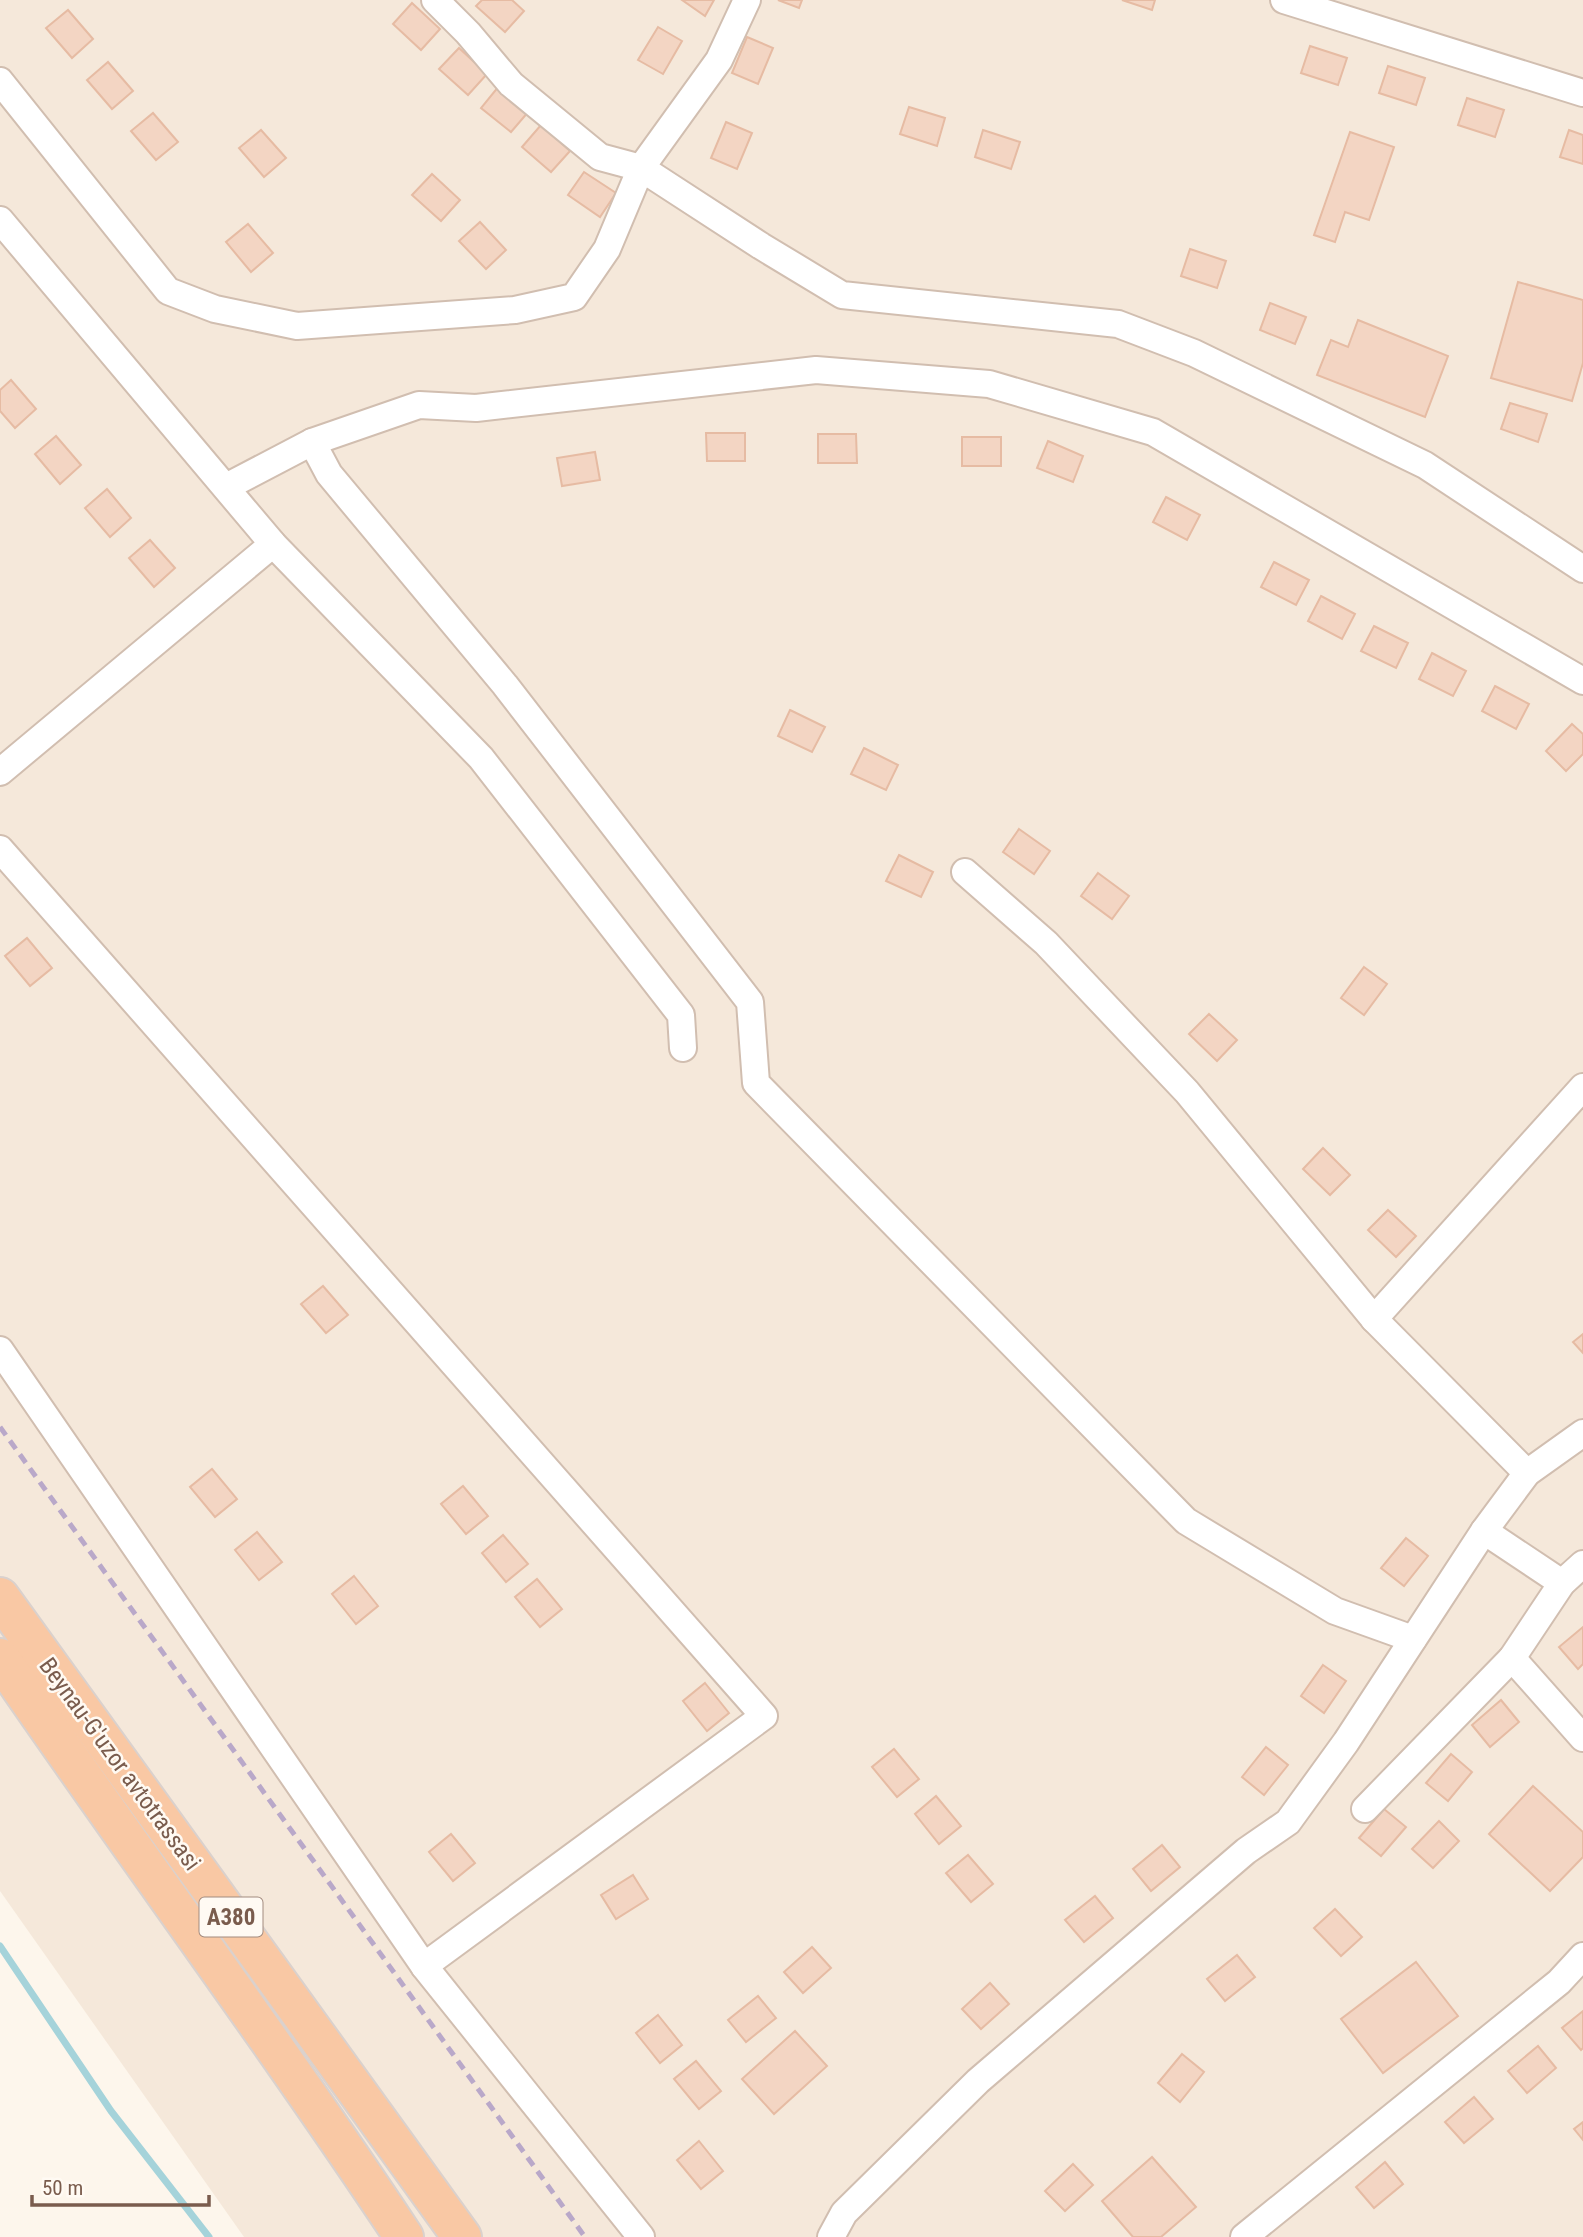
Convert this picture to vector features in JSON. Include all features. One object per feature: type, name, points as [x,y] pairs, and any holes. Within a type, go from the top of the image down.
[{"type":"highway","name":"Beynau-G'uzor avtotrassasi","points":[[0,1597],[462,2237]]},
{"type":"highway","name":"Beynau-G'uzor avtotrassasi","points":[[0,1658],[100,1804],[316,2105],[404,2237]]},
{"type":"street","points":[[435,0],[468,33],[511,84],[600,157],[641,169],[842,295],[1118,324],[1194,354],[1426,465],[1583,569]]},
{"type":"street","points":[[0,81],[168,292],[215,309],[297,326],[514,310],[574,298],[607,249],[641,169],[719,60],[747,0]]},
{"type":"street","points":[[1284,0],[1583,93]]},
{"type":"street","points":[[0,220],[273,544],[481,758],[681,1015],[682,1048]]},
{"type":"street","points":[[226,487],[312,442],[419,405],[476,408],[816,370],[989,384],[1153,432],[1583,681]]},
{"type":"street","points":[[312,442],[329,474],[505,685],[750,1002],[756,1083],[1186,1521],[1335,1611],[1413,1639]]},
{"type":"street","points":[[0,772],[273,544]]},
{"type":"street","points":[[0,849],[764,1716],[424,1966]]},
{"type":"street","points":[[965,872],[1046,943],[1187,1092],[1374,1319],[1527,1473]]},
{"type":"street","points":[[1374,1319],[1583,1087]]},
{"type":"street","points":[[0,1350],[424,1966],[640,2237]]},
{"type":"street","points":[[831,2237],[844,2213],[978,2081],[1246,1851],[1288,1822],[1346,1742],[1484,1531],[1527,1473],[1583,1433]]},
{"type":"street","points":[[1484,1531],[1562,1583]]},
{"type":"street","points":[[1366,1809],[1512,1658],[1562,1583],[1583,1564]]},
{"type":"street","points":[[1512,1658],[1583,1738]]},
{"type":"street","points":[[1244,2237],[1559,1982],[1583,1956]]},
{"type":"shaded area","points":[[0,0],[1583,0],[1583,2237],[244,2237],[0,1891]]},
{"type":"building","points":[[482,0],[512,0],[524,11],[505,32],[476,6]]},
{"type":"building","points":[[682,0],[714,0],[705,16]]},
{"type":"building","points":[[778,0],[802,0],[799,8]]},
{"type":"building","points":[[1122,0],[1155,0],[1152,10]]},
{"type":"building","points":[[412,3],[440,29],[421,50],[393,24]]},
{"type":"building","points":[[68,10],[93,39],[72,58],[46,28]]},
{"type":"building","points":[[658,27],[682,41],[663,74],[638,60]]},
{"type":"building","points":[[747,37],[773,48],[758,84],[732,73]]},
{"type":"building","points":[[1310,46],[1347,58],[1338,85],[1301,73]]},
{"type":"building","points":[[459,48],[487,74],[468,95],[439,69]]},
{"type":"building","points":[[108,62],[133,91],[112,109],[87,80]]},
{"type":"building","points":[[1388,66],[1425,78],[1416,105],[1379,93]]},
{"type":"building","points":[[499,86],[529,111],[511,132],[481,108]]},
{"type":"building","points":[[1467,98],[1504,110],[1495,137],[1458,125]]},
{"type":"building","points":[[909,107],[945,118],[937,146],[900,134]]},
{"type":"building","points":[[153,113],[178,142],[156,160],[131,131]]},
{"type":"building","points":[[726,122],[752,133],[737,169],[711,158]]},
{"type":"building","points":[[541,125],[570,151],[551,172],[522,147]]},
{"type":"building","points":[[261,130],[286,158],[264,177],[239,148]]},
{"type":"building","points":[[983,130],[1020,142],[1011,169],[975,157]]},
{"type":"building","points":[[1569,130],[1583,135],[1583,164],[1560,157]]},
{"type":"building","points":[[1350,132],[1394,147],[1369,220],[1345,212],[1335,242],[1314,235]]},
{"type":"building","points":[[584,172],[616,193],[600,217],[568,195]]},
{"type":"building","points":[[432,174],[460,200],[441,221],[412,195]]},
{"type":"building","points":[[480,222],[506,250],[486,269],[459,241]]},
{"type":"building","points":[[248,224],[273,253],[251,272],[226,242]]},
{"type":"building","points":[[1190,249],[1226,261],[1217,288],[1181,276]]},
{"type":"building","points":[[1518,282],[1583,300],[1583,363],[1572,401],[1491,378]]},
{"type":"building","points":[[1270,303],[1306,317],[1295,344],[1260,330]]},
{"type":"building","points":[[1358,320],[1448,356],[1425,417],[1317,375],[1331,340],[1348,347]]},
{"type":"building","points":[[11,380],[36,409],[15,428],[0,411],[0,390]]},
{"type":"building","points":[[1510,403],[1547,414],[1538,442],[1501,429]]},
{"type":"building","points":[[706,433],[745,433],[745,461],[707,461]]},
{"type":"building","points":[[818,434],[856,434],[857,463],[818,463]]},
{"type":"building","points":[[56,436],[81,465],[60,484],[35,454]]},
{"type":"building","points":[[962,437],[1001,437],[1001,466],[962,466]]},
{"type":"building","points":[[1048,441],[1083,456],[1073,482],[1037,468]]},
{"type":"building","points":[[595,452],[600,480],[562,486],[557,458]]},
{"type":"building","points":[[107,489],[131,518],[110,537],[85,508]]},
{"type":"building","points":[[1166,497],[1200,515],[1187,540],[1153,522]]},
{"type":"building","points":[[150,540],[175,568],[154,587],[129,558]]},
{"type":"building","points":[[1274,562],[1309,580],[1296,605],[1261,587]]},
{"type":"building","points":[[1321,596],[1355,614],[1342,639],[1308,621]]},
{"type":"building","points":[[1374,626],[1408,643],[1396,668],[1361,651]]},
{"type":"building","points":[[1432,653],[1466,671],[1453,696],[1419,679]]},
{"type":"building","points":[[1495,686],[1529,704],[1516,729],[1482,711]]},
{"type":"building","points":[[790,710],[825,727],[812,752],[778,736]]},
{"type":"building","points":[[1572,724],[1583,734],[1583,754],[1566,771],[1546,751]]},
{"type":"building","points":[[864,748],[898,765],[886,790],[851,774]]},
{"type":"building","points":[[1019,829],[1050,851],[1034,874],[1003,852]]},
{"type":"building","points":[[899,855],[933,872],[921,897],[886,881]]},
{"type":"building","points":[[1098,873],[1129,896],[1112,919],[1081,896]]},
{"type":"building","points":[[27,938],[52,968],[30,986],[5,956]]},
{"type":"building","points":[[1364,967],[1387,984],[1364,1015],[1341,998]]},
{"type":"building","points":[[1209,1014],[1237,1040],[1217,1061],[1189,1034]]},
{"type":"building","points":[[1323,1148],[1350,1175],[1330,1195],[1303,1169]]},
{"type":"building","points":[[1388,1210],[1416,1236],[1396,1257],[1368,1230]]},
{"type":"building","points":[[323,1286],[348,1315],[326,1333],[301,1304]]},
{"type":"building","points":[[1583,1334],[1583,1353],[1573,1342]]},
{"type":"building","points":[[212,1469],[237,1499],[215,1517],[190,1487]]},
{"type":"building","points":[[463,1486],[488,1516],[466,1534],[441,1504]]},
{"type":"building","points":[[257,1532],[282,1562],[259,1580],[235,1550]]},
{"type":"building","points":[[503,1535],[528,1564],[506,1582],[482,1553]]},
{"type":"building","points":[[1406,1538],[1428,1556],[1404,1586],[1381,1568]]},
{"type":"building","points":[[354,1576],[378,1606],[356,1624],[332,1594]]},
{"type":"building","points":[[537,1579],[562,1609],[540,1627],[515,1597]]},
{"type":"building","points":[[1583,1627],[1583,1664],[1578,1669],[1559,1647]]},
{"type":"building","points":[[1323,1665],[1346,1681],[1324,1713],[1301,1696]]},
{"type":"building","points":[[705,1683],[729,1713],[707,1731],[683,1701]]},
{"type":"building","points":[[1501,1700],[1519,1722],[1490,1747],[1472,1725]]},
{"type":"building","points":[[1266,1747],[1288,1765],[1264,1795],[1242,1777]]},
{"type":"building","points":[[894,1749],[919,1779],[897,1797],[872,1767]]},
{"type":"building","points":[[1451,1754],[1472,1772],[1448,1801],[1426,1783]]},
{"type":"building","points":[[1533,1786],[1583,1832],[1583,1857],[1550,1891],[1489,1834]]},
{"type":"building","points":[[936,1796],[961,1826],[939,1844],[915,1814]]},
{"type":"building","points":[[1384,1809],[1406,1827],[1381,1856],[1359,1838]]},
{"type":"building","points":[[1439,1821],[1459,1841],[1433,1868],[1412,1849]]},
{"type":"building","points":[[451,1834],[475,1863],[453,1881],[429,1852]]},
{"type":"building","points":[[1162,1845],[1180,1867],[1151,1891],[1133,1869]]},
{"type":"building","points":[[968,1855],[993,1884],[971,1902],[946,1873]]},
{"type":"building","points":[[633,1875],[648,1899],[616,1919],[601,1895]]},
{"type":"building","points":[[1095,1896],[1113,1918],[1084,1942],[1065,1920]]},
{"type":"building","points":[[1335,1909],[1362,1937],[1341,1956],[1314,1928]]},
{"type":"building","points":[[812,1947],[831,1968],[803,1993],[784,1972]]},
{"type":"building","points":[[1237,1955],[1255,1977],[1225,2001],[1207,1979]]},
{"type":"building","points":[[1416,1962],[1458,2016],[1383,2073],[1341,2019]]},
{"type":"building","points":[[990,1983],[1009,2004],[981,2029],[962,2009]]},
{"type":"building","points":[[758,1996],[776,2018],[746,2042],[728,2020]]},
{"type":"building","points":[[1583,2011],[1583,2048],[1581,2050],[1562,2028]]},
{"type":"building","points":[[658,2015],[682,2045],[660,2063],[636,2033]]},
{"type":"building","points":[[795,2031],[827,2066],[774,2114],[742,2079]]},
{"type":"building","points":[[1538,2046],[1556,2068],[1527,2093],[1508,2071]]},
{"type":"building","points":[[1182,2054],[1204,2072],[1180,2102],[1158,2083]]},
{"type":"building","points":[[696,2061],[721,2091],[699,2109],[674,2079]]},
{"type":"building","points":[[1474,2097],[1493,2119],[1464,2143],[1445,2122]]},
{"type":"building","points":[[1583,2122],[1583,2140],[1574,2129]]},
{"type":"building","points":[[699,2141],[723,2171],[701,2189],[677,2160]]},
{"type":"building","points":[[1152,2157],[1196,2207],[1161,2237],[1133,2237],[1102,2201]]},
{"type":"building","points":[[1385,2162],[1403,2184],[1374,2208],[1356,2187]]},
{"type":"building","points":[[1073,2164],[1093,2185],[1065,2211],[1045,2191]]},
{"type":"waterway","points":[[0,1946],[111,2111],[209,2237]]},
{"type":"railway","points":[[0,1427],[585,2237]]}]
